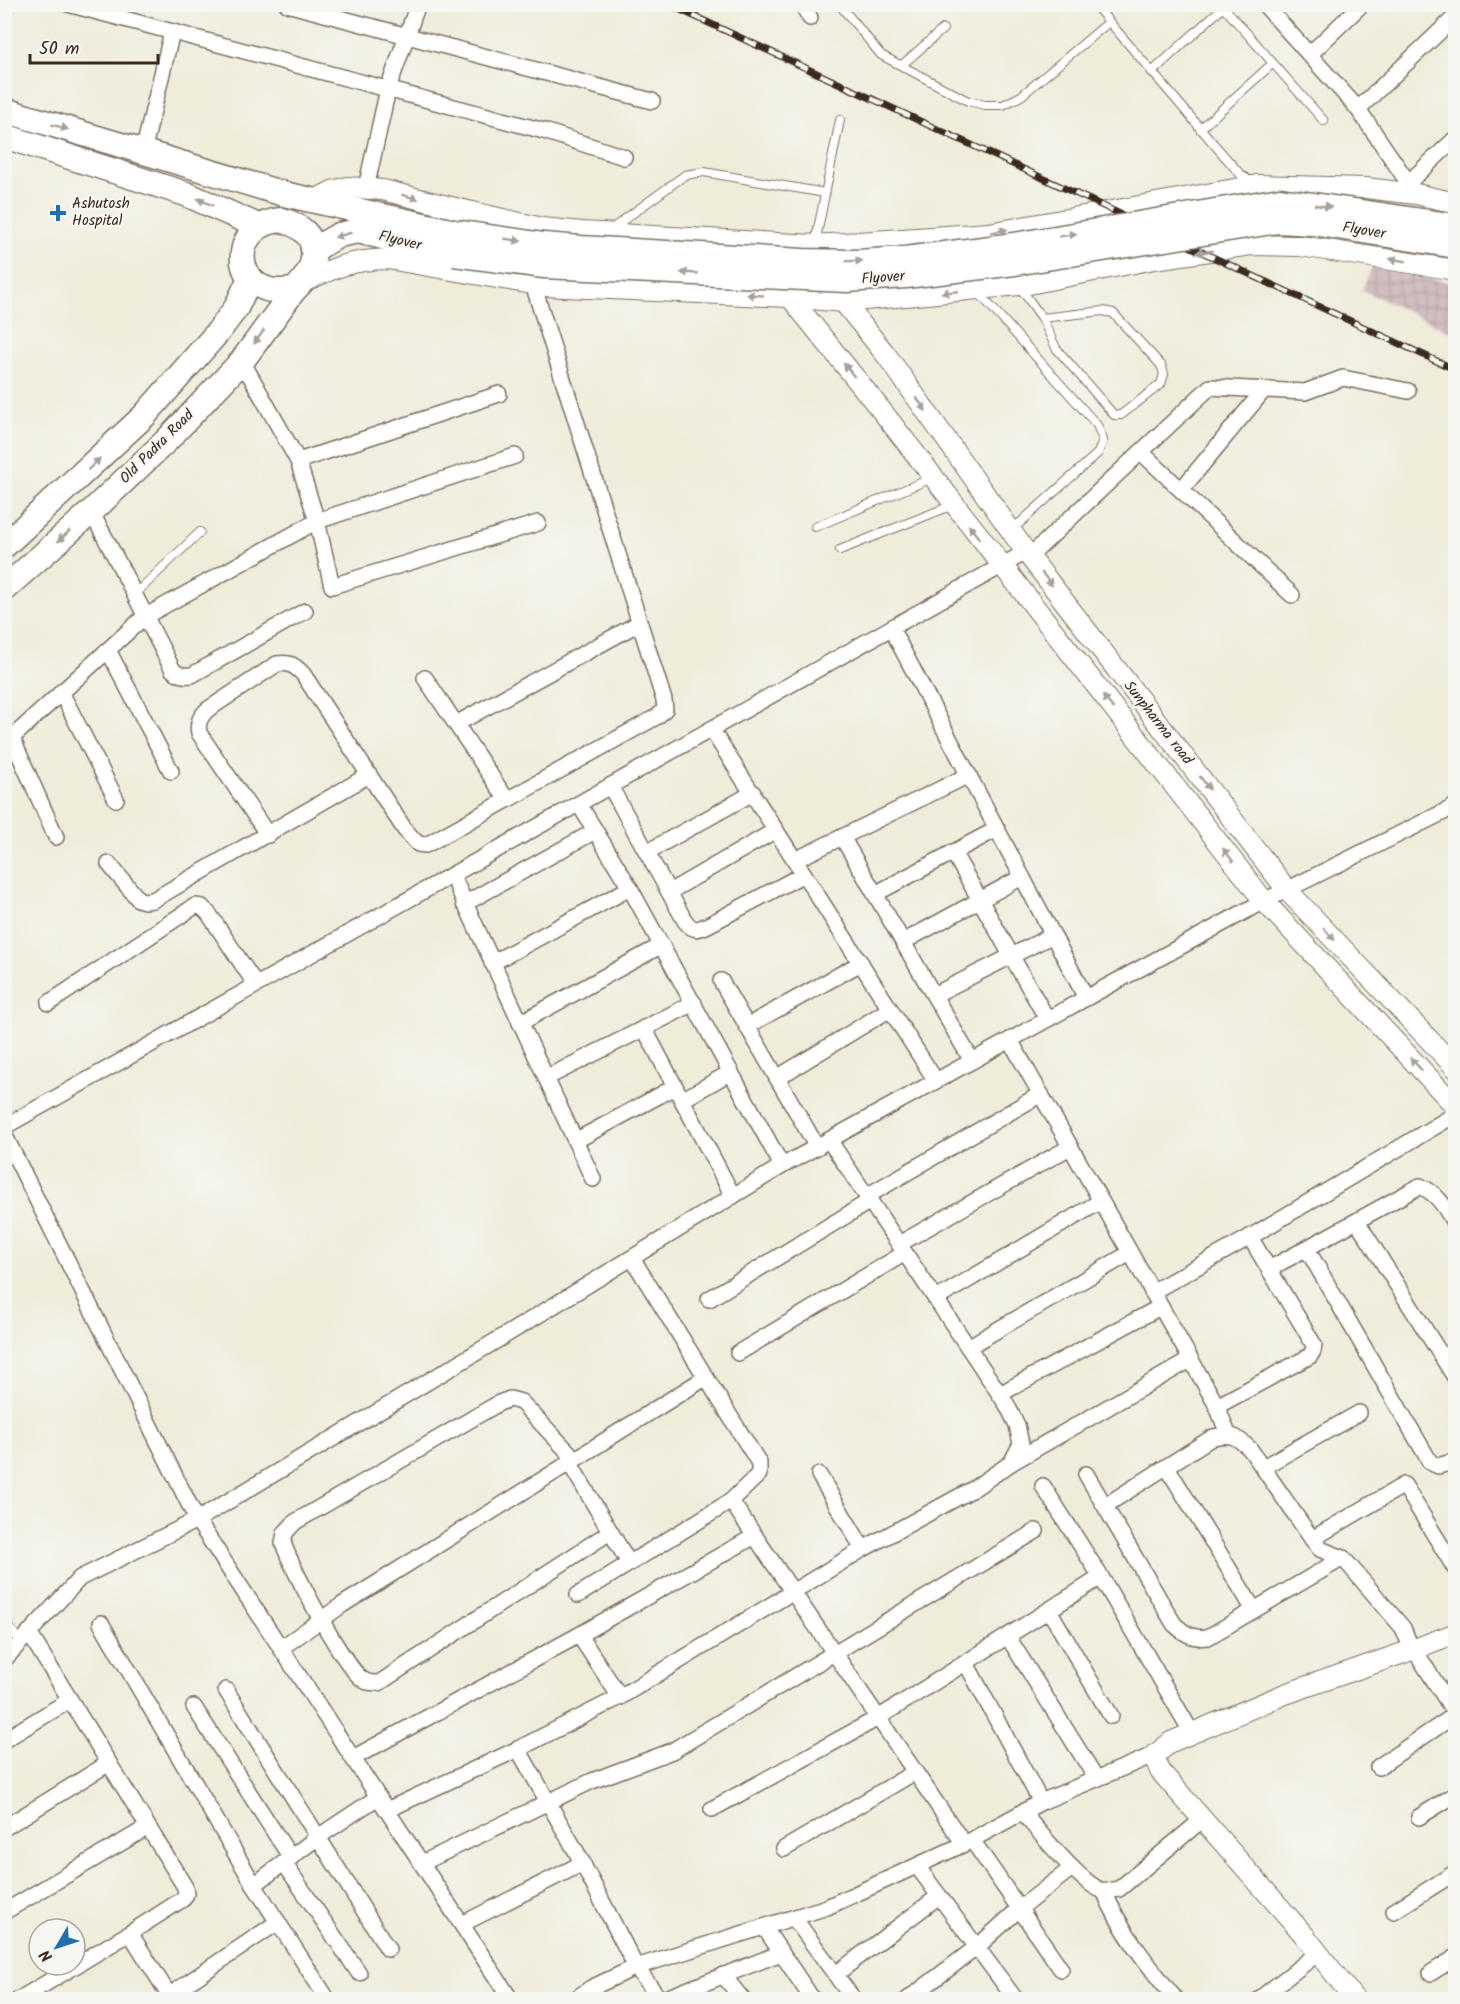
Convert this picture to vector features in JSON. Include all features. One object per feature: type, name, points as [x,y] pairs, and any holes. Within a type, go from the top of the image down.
[{"type":"main road","name":"Flyover","points":[[4,110],[313,201],[454,254],[544,266],[847,280],[906,276],[1016,263],[1278,221],[1313,223],[1455,246]]},
{"type":"main road","points":[[4,136],[186,194],[262,224]]},
{"type":"main road","points":[[240,181],[250,190],[260,205],[262,224]]},
{"type":"main road","name":"Flyover","points":[[314,250],[339,235],[381,226],[455,231],[544,245],[803,261],[855,262],[905,259],[1014,244],[1280,200],[1455,226]]},
{"type":"main road","points":[[281,220],[292,223],[302,229],[309,238],[314,250],[314,261],[310,273],[298,286],[270,291],[259,286],[250,278],[244,267],[242,255],[244,244],[250,234],[262,224],[281,220]]},
{"type":"main road","name":"Old Padra Road","points":[[4,546],[144,416],[218,332],[236,308],[250,278]]},
{"type":"main road","name":"Old Padra Road","points":[[4,589],[91,512],[166,440],[242,361],[298,286]]},
{"type":"street","points":[[68,4],[544,131],[624,157]]},
{"type":"street","points":[[287,4],[309,7],[407,36],[652,101]]},
{"type":"street","points":[[366,188],[388,89],[418,4]]},
{"type":"street","points":[[1264,4],[1358,109],[1412,188]]},
{"type":"street","points":[[1309,55],[1362,4]]},
{"type":"street","points":[[1358,109],[1455,16]]},
{"type":"street","points":[[143,152],[172,32]]},
{"type":"street","points":[[1412,188],[1455,138]]},
{"type":"street","points":[[313,201],[340,189],[366,188],[383,190],[542,228],[815,245],[989,233],[1257,185],[1412,188],[1455,203]]},
{"type":"street","name":"Sunpharma road","points":[[794,244],[887,356],[1028,554],[1287,890],[1455,1068]]},
{"type":"street","points":[[298,286],[339,266],[363,260],[388,259],[533,284],[790,297],[844,302],[1018,285],[1154,259],[1251,245],[1300,246],[1455,270]]},
{"type":"street","points":[[268,835],[199,733],[197,725],[207,710],[277,664],[288,662],[295,665],[303,674],[405,830],[418,844],[426,845],[658,716],[664,709],[664,700],[533,284]]},
{"type":"street","name":"Sunpharma road","points":[[790,297],[885,415],[1264,902],[1455,1107]]},
{"type":"street","points":[[242,361],[298,461],[317,521],[332,586],[538,523]]},
{"type":"street","points":[[4,1127],[1001,566],[1028,554],[1210,387],[1305,392],[1343,378],[1408,391]]},
{"type":"street","points":[[1181,490],[1264,390]]},
{"type":"street","points":[[298,461],[499,394]]},
{"type":"street","points":[[1141,452],[1292,595]]},
{"type":"street","points":[[56,837],[8,741],[144,617],[317,521],[515,456]]},
{"type":"street","points":[[91,512],[114,552],[144,617],[173,670],[183,676],[192,675],[305,611]]},
{"type":"street","points":[[456,724],[639,623]]},
{"type":"street","points":[[891,628],[1086,998]]},
{"type":"street","points":[[108,650],[171,771]]},
{"type":"street","points":[[425,678],[507,800]]},
{"type":"street","points":[[61,692],[116,799]]},
{"type":"street","points":[[711,729],[936,1081]]},
{"type":"street","points":[[109,864],[138,899],[153,900],[369,775]]},
{"type":"street","points":[[795,860],[969,775]]},
{"type":"street","points":[[610,786],[691,928],[697,930],[804,874]]},
{"type":"street","points":[[647,852],[753,793]]},
{"type":"street","points":[[579,804],[662,945],[782,1166]]},
{"type":"street","points":[[4,1660],[80,1578],[197,1520],[782,1166],[1264,902],[1455,806]]},
{"type":"street","points":[[875,894],[997,829]]},
{"type":"street","points":[[669,892],[776,830]]},
{"type":"street","points":[[464,904],[595,831]]},
{"type":"street","points":[[843,837],[972,1061]]},
{"type":"street","points":[[953,852],[1047,1019]]},
{"type":"street","points":[[452,875],[593,1179]]},
{"type":"street","points":[[903,942],[1022,877]]},
{"type":"street","points":[[492,963],[630,888]]},
{"type":"street","points":[[49,1003],[195,906],[202,907],[209,914],[256,986]]},
{"type":"street","points":[[934,995],[1053,935]]},
{"type":"street","points":[[520,1023],[662,945]]},
{"type":"street","points":[[747,1026],[861,963]]},
{"type":"street","points":[[721,981],[777,1078],[823,1143],[868,1198],[1000,1394],[1017,1425],[1021,1444],[1011,1463]]},
{"type":"street","points":[[546,1078],[694,1003]]},
{"type":"street","points":[[777,1078],[890,1009]]},
{"type":"street","points":[[644,1028],[733,1196]]},
{"type":"street","points":[[1010,1040],[1217,1406],[1228,1434]]},
{"type":"street","points":[[575,1141],[731,1072]]},
{"type":"street","points":[[709,1299],[868,1198],[1041,1095]]},
{"type":"street","points":[[1152,1292],[1250,1237],[1455,1114]]},
{"type":"street","points":[[4,1134],[197,1520],[511,2000]]},
{"type":"street","points":[[738,1353],[902,1248],[1070,1147]]},
{"type":"street","points":[[1269,1269],[1420,1186],[1437,1196],[1455,1226]]},
{"type":"street","points":[[936,1299],[1101,1201]]},
{"type":"street","points":[[1357,1221],[1455,1379]]},
{"type":"street","points":[[1217,1406],[1310,1356],[1313,1351],[1314,1345],[1250,1237]]},
{"type":"street","points":[[1307,1249],[1430,1462],[1438,1466],[1455,1461]]},
{"type":"street","points":[[968,1347],[1130,1253]]},
{"type":"street","points":[[578,1595],[731,1501],[759,1474],[759,1463],[632,1258]]},
{"type":"street","points":[[1000,1394],[1160,1307]]},
{"type":"street","points":[[254,1885],[318,1837],[382,1803],[518,1749],[620,1697],[863,1549],[972,1489],[1011,1463],[1190,1360]]},
{"type":"street","points":[[281,1648],[321,1620],[572,1460],[705,1378]]},
{"type":"street","points":[[610,1532],[379,1683],[366,1682],[356,1674],[321,1620],[283,1543],[285,1533],[295,1522],[498,1403],[510,1399],[521,1402],[572,1460],[610,1532],[630,1563]]},
{"type":"street","points":[[1263,1467],[1359,1413]]},
{"type":"street","points":[[1106,1505],[1213,1437],[1228,1434],[1238,1438],[1250,1449],[1320,1549],[1343,1558],[1403,1629],[1413,1650],[1455,1715],[1378,1767]]},
{"type":"street","points":[[1167,1467],[1254,1610]]},
{"type":"street","points":[[1086,1474],[1174,1624],[1185,1635],[1197,1638],[1208,1637],[1343,1558]]},
{"type":"street","points":[[819,1475],[863,1549]]},
{"type":"street","points":[[1312,1539],[1404,1485],[1455,1570]]},
{"type":"street","points":[[1043,1486],[1101,1577],[1192,1733]]},
{"type":"street","points":[[731,1501],[915,1772],[1019,1909],[1061,1969]]},
{"type":"street","points":[[422,1863],[591,1781],[672,1751],[1036,1531]]},
{"type":"street","points":[[353,1758],[755,1536]]},
{"type":"street","points":[[712,1809],[878,1718],[1101,1577]]},
{"type":"street","points":[[1049,1610],[1111,1716]]},
{"type":"street","points":[[101,1623],[321,1997]]},
{"type":"street","points":[[574,2000],[595,1994],[636,1967],[827,1907],[968,1842],[1041,1802],[1156,1754],[1171,1742],[1285,1694],[1413,1650],[1455,1633]]},
{"type":"street","points":[[579,1635],[620,1697]]},
{"type":"street","points":[[1008,1636],[1096,1778]]},
{"type":"street","points":[[18,2000],[130,1933],[183,1899],[186,1894],[185,1887],[69,1700],[25,1638]]},
{"type":"street","points":[[966,1663],[1041,1802]]},
{"type":"street","points":[[226,1690],[388,1949]]},
{"type":"street","points":[[4,1740],[69,1700]]},
{"type":"street","points":[[194,1707],[358,1973]]},
{"type":"street","points":[[518,1749],[583,1863],[636,1967],[660,2000],[782,1953]]},
{"type":"street","points":[[1156,1754],[1160,1771],[1318,1953],[1355,2000]]},
{"type":"street","points":[[4,1828],[108,1763]]},
{"type":"street","points":[[784,1849],[915,1772]]},
{"type":"street","points":[[1419,1817],[1455,1794]]},
{"type":"street","points":[[1022,1812],[1072,1868],[1095,1887],[1104,1891],[1119,1889],[1203,1819]]},
{"type":"street","points":[[4,1912],[148,1827]]},
{"type":"street","points":[[462,1924],[583,1863]]},
{"type":"street","points":[[917,1866],[1013,1998]]},
{"type":"street","points":[[907,2000],[977,1947],[1019,1909],[1072,1868]]},
{"type":"street","points":[[1394,1911],[1455,1872]]},
{"type":"street","points":[[1104,1891],[1118,1919],[1144,1960],[1176,2000]]},
{"type":"street","points":[[836,1974],[939,1896]]},
{"type":"street","points":[[794,1918],[854,2000]]},
{"type":"street","points":[[130,1933],[171,1997],[278,1922]]},
{"type":"street","points":[[764,1928],[813,2000]]},
{"type":"street","points":[[1257,2000],[1318,1953]]},
{"type":"street","points":[[1431,1973],[1455,1957]]},
{"type":"street","points":[[723,1975],[743,2000]]},
{"type":"lane","points":[[839,4],[881,55],[968,101],[984,105],[1003,105],[1021,96],[1110,22]]},
{"type":"lane","points":[[1094,4],[1241,175],[1257,185]]},
{"type":"lane","points":[[1152,72],[1222,6],[1324,121]]},
{"type":"lane","points":[[902,65],[943,29]]},
{"type":"lane","points":[[1200,129],[1272,64]]},
{"type":"lane","points":[[815,245],[840,120]]},
{"type":"lane","points":[[605,233],[685,175],[694,172],[825,194]]},
{"type":"lane","points":[[1018,285],[1042,318],[1056,348],[1114,415],[1121,415],[1161,384],[1164,374],[1161,365],[1113,313],[1103,310],[1042,318]]},
{"type":"lane","points":[[975,290],[1097,425],[1103,440],[1098,453],[1011,531]]},
{"type":"lane","points":[[815,527],[933,478]]},
{"type":"lane","points":[[840,550],[954,505]]},
{"type":"lane","points":[[134,595],[200,532]]},
{"type":"lane","points":[[4,1621],[25,1638]]},
{"type":"shaded area","points":[[1372,267],[1455,284],[1455,334],[1362,290]]},
{"type":"railway","points":[[668,4],[1456,370]]},
{"type":"place","name":"Ashutosh Hospital","points":[[58,213]]}]
